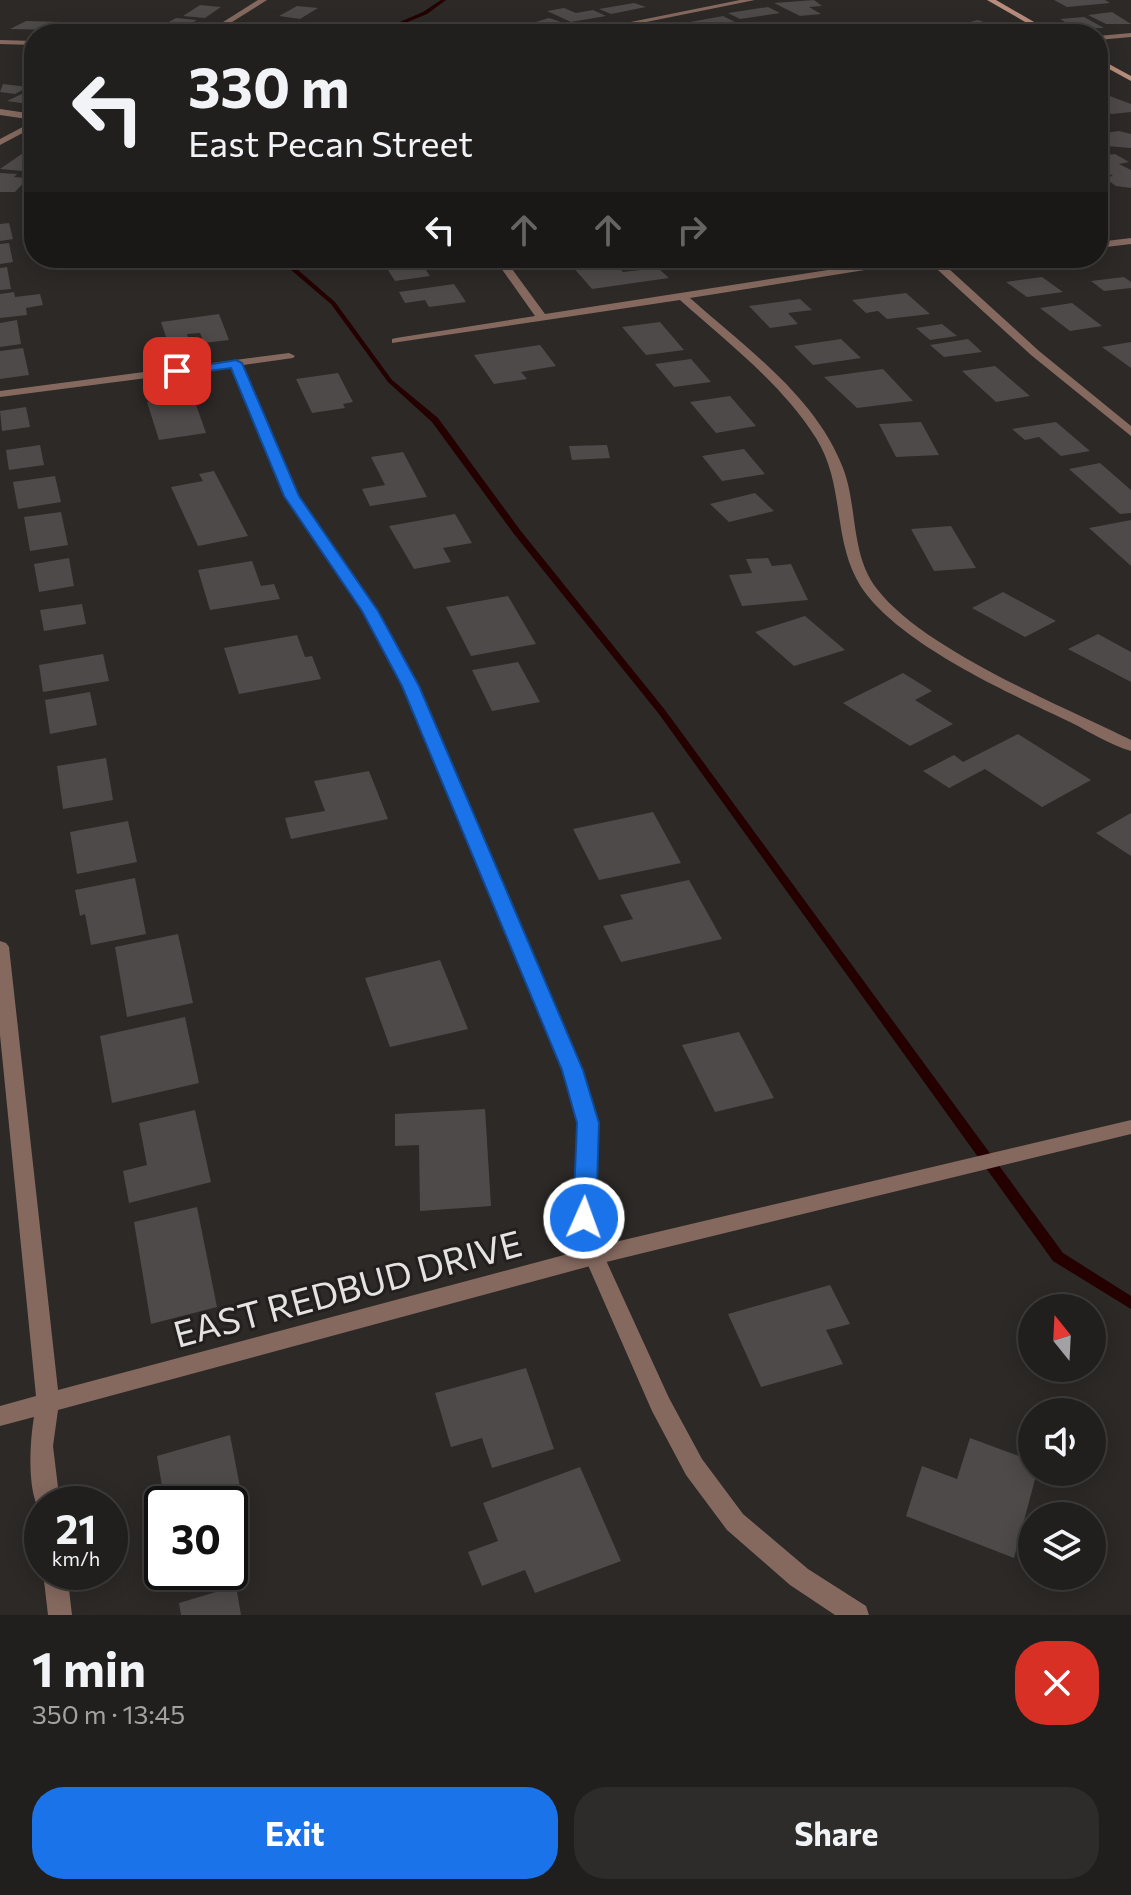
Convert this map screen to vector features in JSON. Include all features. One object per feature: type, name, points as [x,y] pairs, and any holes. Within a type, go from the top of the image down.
[{"type":"main road","points":[[991,0],[1033,24]]},
{"type":"main road","points":[[1108,66],[1131,79]]},
{"type":"street","points":[[224,24],[263,0]]},
{"type":"street","points":[[627,24],[751,0]]},
{"type":"street","points":[[1108,37],[1131,35]]},
{"type":"street","points":[[0,42],[24,43]]},
{"type":"street","points":[[0,112],[24,116]]},
{"type":"street","points":[[0,142],[24,129]]},
{"type":"street","points":[[1108,244],[1131,241]]},
{"type":"street","points":[[506,268],[542,318]]},
{"type":"street","points":[[396,341],[860,268]]},
{"type":"street","points":[[942,268],[1035,353],[1131,432]]},
{"type":"street","points":[[682,296],[778,387],[818,432],[837,467],[853,556],[876,597],[936,644],[1131,746]]},
{"type":"street","points":[[0,394],[289,356]]},
{"type":"street","points":[[236,363],[291,496],[370,611],[410,686],[567,1053],[588,1123],[584,1218],[594,1256],[660,1404],[702,1478],[735,1522],[799,1577],[857,1615]]},
{"type":"street","points":[[0,947],[48,1402],[41,1446],[46,1486]]},
{"type":"street","name":"EAST REDBUD DRIVE","points":[[0,1416],[594,1256],[1131,1127]]},
{"type":"street","points":[[57,1590],[60,1615]]},
{"type":"building","points":[[814,0],[822,6],[809,7],[821,14],[800,16],[774,3]]},
{"type":"building","points":[[1054,0],[1105,0],[1110,3],[1067,7]]},
{"type":"building","points":[[634,3],[646,7],[611,14],[599,9]]},
{"type":"building","points":[[200,5],[221,7],[205,18],[183,16]]},
{"type":"building","points":[[297,6],[318,8],[300,19],[279,16]]},
{"type":"building","points":[[768,7],[780,13],[740,19],[728,13]]},
{"type":"building","points":[[564,8],[576,13],[593,10],[606,16],[571,22],[547,11]]},
{"type":"building","points":[[1112,12],[1131,24],[1106,24],[1088,15]]},
{"type":"building","points":[[723,16],[735,22],[694,24],[690,22]]},
{"type":"building","points":[[1084,17],[1097,24],[1068,24],[1060,19]]},
{"type":"building","points":[[176,18],[197,20],[190,24],[165,24]]},
{"type":"building","points":[[549,18],[564,23],[560,24],[529,24]]},
{"type":"building","points":[[978,20],[990,24],[962,24]]},
{"type":"building","points":[[26,21],[65,22],[24,24],[24,29],[10,29]]},
{"type":"building","points":[[3,84],[24,87],[15,94],[0,92]]},
{"type":"building","points":[[24,93],[24,103],[7,101]]},
{"type":"building","points":[[1108,95],[1131,104],[1131,112],[1108,113]]},
{"type":"building","points":[[1108,133],[1131,134],[1131,148],[1108,146]]},
{"type":"building","points":[[24,152],[24,170],[0,169]]},
{"type":"building","points":[[1115,154],[1129,162],[1119,164],[1131,170],[1131,188],[1116,186],[1108,180],[1108,176],[1113,176],[1108,173],[1108,155]]},
{"type":"building","points":[[0,173],[24,178],[24,182],[15,192],[0,192]]},
{"type":"building","points":[[9,223],[13,239],[0,241],[0,224]]},
{"type":"building","points":[[9,243],[13,262],[0,264],[0,244]]},
{"type":"building","points":[[7,267],[11,289],[0,290],[0,268]]},
{"type":"building","points":[[387,268],[425,268],[430,276],[395,281]]},
{"type":"building","points":[[574,268],[619,268],[623,272],[658,268],[669,278],[592,289]]},
{"type":"building","points":[[1042,277],[1063,292],[1027,297],[1006,282]]},
{"type":"building","points":[[1124,277],[1131,282],[1131,288],[1104,291],[1091,281]]},
{"type":"building","points":[[454,284],[466,302],[429,307],[425,300],[405,303],[399,292]]},
{"type":"building","points":[[14,292],[15,297],[40,294],[43,305],[26,308],[27,315],[0,318],[0,294]]},
{"type":"building","points":[[906,293],[930,314],[887,319],[878,311],[866,313],[852,300]]},
{"type":"building","points":[[800,299],[812,310],[788,313],[798,324],[770,328],[749,306]]},
{"type":"building","points":[[1072,303],[1102,326],[1070,331],[1040,308]]},
{"type":"building","points":[[219,314],[229,340],[204,343],[200,333],[187,334],[189,341],[168,343],[161,322]]},
{"type":"building","points":[[17,320],[21,344],[0,347],[0,323]]},
{"type":"building","points":[[660,322],[684,350],[646,355],[622,327]]},
{"type":"building","points":[[942,324],[957,336],[930,340],[916,328]]},
{"type":"building","points":[[841,339],[861,358],[813,365],[794,346]]},
{"type":"building","points":[[968,339],[982,352],[944,357],[930,345]]},
{"type":"building","points":[[1131,342],[1131,368],[1102,347]]},
{"type":"building","points":[[540,345],[556,366],[521,372],[527,379],[494,384],[474,355]]},
{"type":"building","points":[[23,348],[29,375],[0,379],[0,351]]},
{"type":"building","points":[[691,359],[711,382],[674,387],[655,364]]},
{"type":"building","points":[[995,366],[1030,396],[996,402],[962,371]]},
{"type":"building","points":[[883,369],[913,401],[857,408],[824,377]]},
{"type":"building","points":[[338,373],[353,402],[343,404],[345,408],[312,413],[296,379]]},
{"type":"building","points":[[193,396],[206,433],[159,440],[147,402]]},
{"type":"building","points":[[730,396],[756,426],[716,433],[690,402]]},
{"type":"building","points":[[26,407],[30,427],[2,431],[0,411]]},
{"type":"building","points":[[921,422],[939,455],[896,457],[879,424]]},
{"type":"building","points":[[1056,422],[1090,451],[1061,456],[1039,437],[1025,440],[1012,429]]},
{"type":"building","points":[[40,445],[44,465],[9,470],[6,450]]},
{"type":"building","points":[[607,445],[610,458],[572,460],[569,446]]},
{"type":"building","points":[[744,449],[765,474],[722,481],[702,456]]},
{"type":"building","points":[[403,452],[427,497],[370,506],[362,489],[385,485],[371,457]]},
{"type":"building","points":[[1100,463],[1131,490],[1131,513],[1120,514],[1069,469]]},
{"type":"building","points":[[214,471],[248,536],[198,546],[171,487],[203,481],[199,474]]},
{"type":"building","points":[[55,476],[61,502],[18,509],[13,482]]},
{"type":"building","points":[[755,493],[774,511],[729,522],[710,504]]},
{"type":"building","points":[[61,512],[68,545],[30,551],[24,517]]},
{"type":"building","points":[[455,514],[472,543],[443,548],[451,562],[414,569],[389,526]]},
{"type":"building","points":[[1131,520],[1131,566],[1089,528]]},
{"type":"building","points":[[951,526],[976,568],[934,571],[911,529]]},
{"type":"building","points":[[69,558],[74,586],[39,592],[34,564]]},
{"type":"building","points":[[768,558],[772,566],[791,564],[808,600],[742,606],[729,575],[752,573],[746,559]]},
{"type":"building","points":[[252,561],[261,586],[274,584],[280,599],[210,610],[198,570]]},
{"type":"building","points":[[1003,592],[1056,621],[1025,637],[972,608]]},
{"type":"building","points":[[508,596],[536,644],[471,656],[446,607]]},
{"type":"building","points":[[82,604],[86,624],[44,631],[40,610]]},
{"type":"building","points":[[805,616],[845,650],[794,666],[755,632]]},
{"type":"building","points":[[1098,634],[1131,652],[1131,682],[1068,649]]},
{"type":"building","points":[[297,635],[305,657],[312,656],[321,679],[239,694],[224,648]]},
{"type":"building","points":[[103,654],[109,681],[43,692],[39,665]]},
{"type":"building","points":[[518,662],[540,702],[492,711],[472,670]]},
{"type":"building","points":[[903,673],[932,691],[915,700],[953,724],[910,746],[843,703]]},
{"type":"building","points":[[90,692],[97,725],[50,734],[45,700]]},
{"type":"building","points":[[1018,734],[1091,780],[1042,807],[985,769],[949,788],[923,771],[954,755],[963,762]]},
{"type":"building","points":[[106,758],[113,800],[63,809],[57,766]]},
{"type":"building","points":[[369,771],[388,819],[291,839],[285,818],[325,811],[314,781]]},
{"type":"building","points":[[653,812],[681,863],[599,880],[573,829]]},
{"type":"building","points":[[1131,813],[1131,856],[1096,833]]},
{"type":"building","points":[[128,821],[137,862],[77,874],[70,832]]},
{"type":"building","points":[[135,878],[146,934],[91,945],[85,914],[80,916],[75,890]]},
{"type":"building","points":[[689,880],[722,939],[621,962],[603,926],[633,919],[620,895]]},
{"type":"building","points":[[178,934],[193,1003],[127,1017],[115,947]]},
{"type":"building","points":[[440,960],[468,1029],[390,1047],[365,978]]},
{"type":"building","points":[[185,1017],[199,1083],[112,1103],[100,1036]]},
{"type":"building","points":[[739,1032],[774,1098],[715,1112],[682,1045]]},
{"type":"building","points":[[485,1109],[491,1206],[420,1211],[419,1145],[395,1146],[395,1114]]},
{"type":"building","points":[[195,1110],[211,1182],[129,1203],[123,1171],[147,1165],[139,1123]]},
{"type":"building","points":[[197,1207],[217,1307],[151,1324],[134,1222]]},
{"type":"building","points":[[830,1285],[850,1324],[826,1330],[843,1364],[761,1387],[728,1314]]},
{"type":"building","points":[[526,1368],[554,1449],[492,1468],[482,1438],[451,1447],[435,1393]]},
{"type":"building","points":[[230,1435],[240,1486],[162,1486],[157,1456]]},
{"type":"building","points":[[970,1438],[1018,1456],[1018,1486],[1033,1486],[1029,1502],[1018,1502],[1018,1543],[1014,1558],[906,1516],[922,1466],[957,1479]]},
{"type":"building","points":[[580,1467],[621,1561],[535,1593],[525,1570],[482,1586],[468,1552],[498,1541],[483,1503]]},
{"type":"building","points":[[223,1590],[237,1590],[241,1615],[181,1615],[179,1603]]},
{"type":"waterway","points":[[398,24],[425,13],[444,0]]},
{"type":"waterway","points":[[292,268],[333,303],[390,381],[435,420],[517,532],[662,712],[1058,1257],[1131,1303]]},
{"type":"route","points":[[177,371],[236,363],[291,496],[370,611],[410,686],[567,1053],[588,1123],[584,1218]]}]
